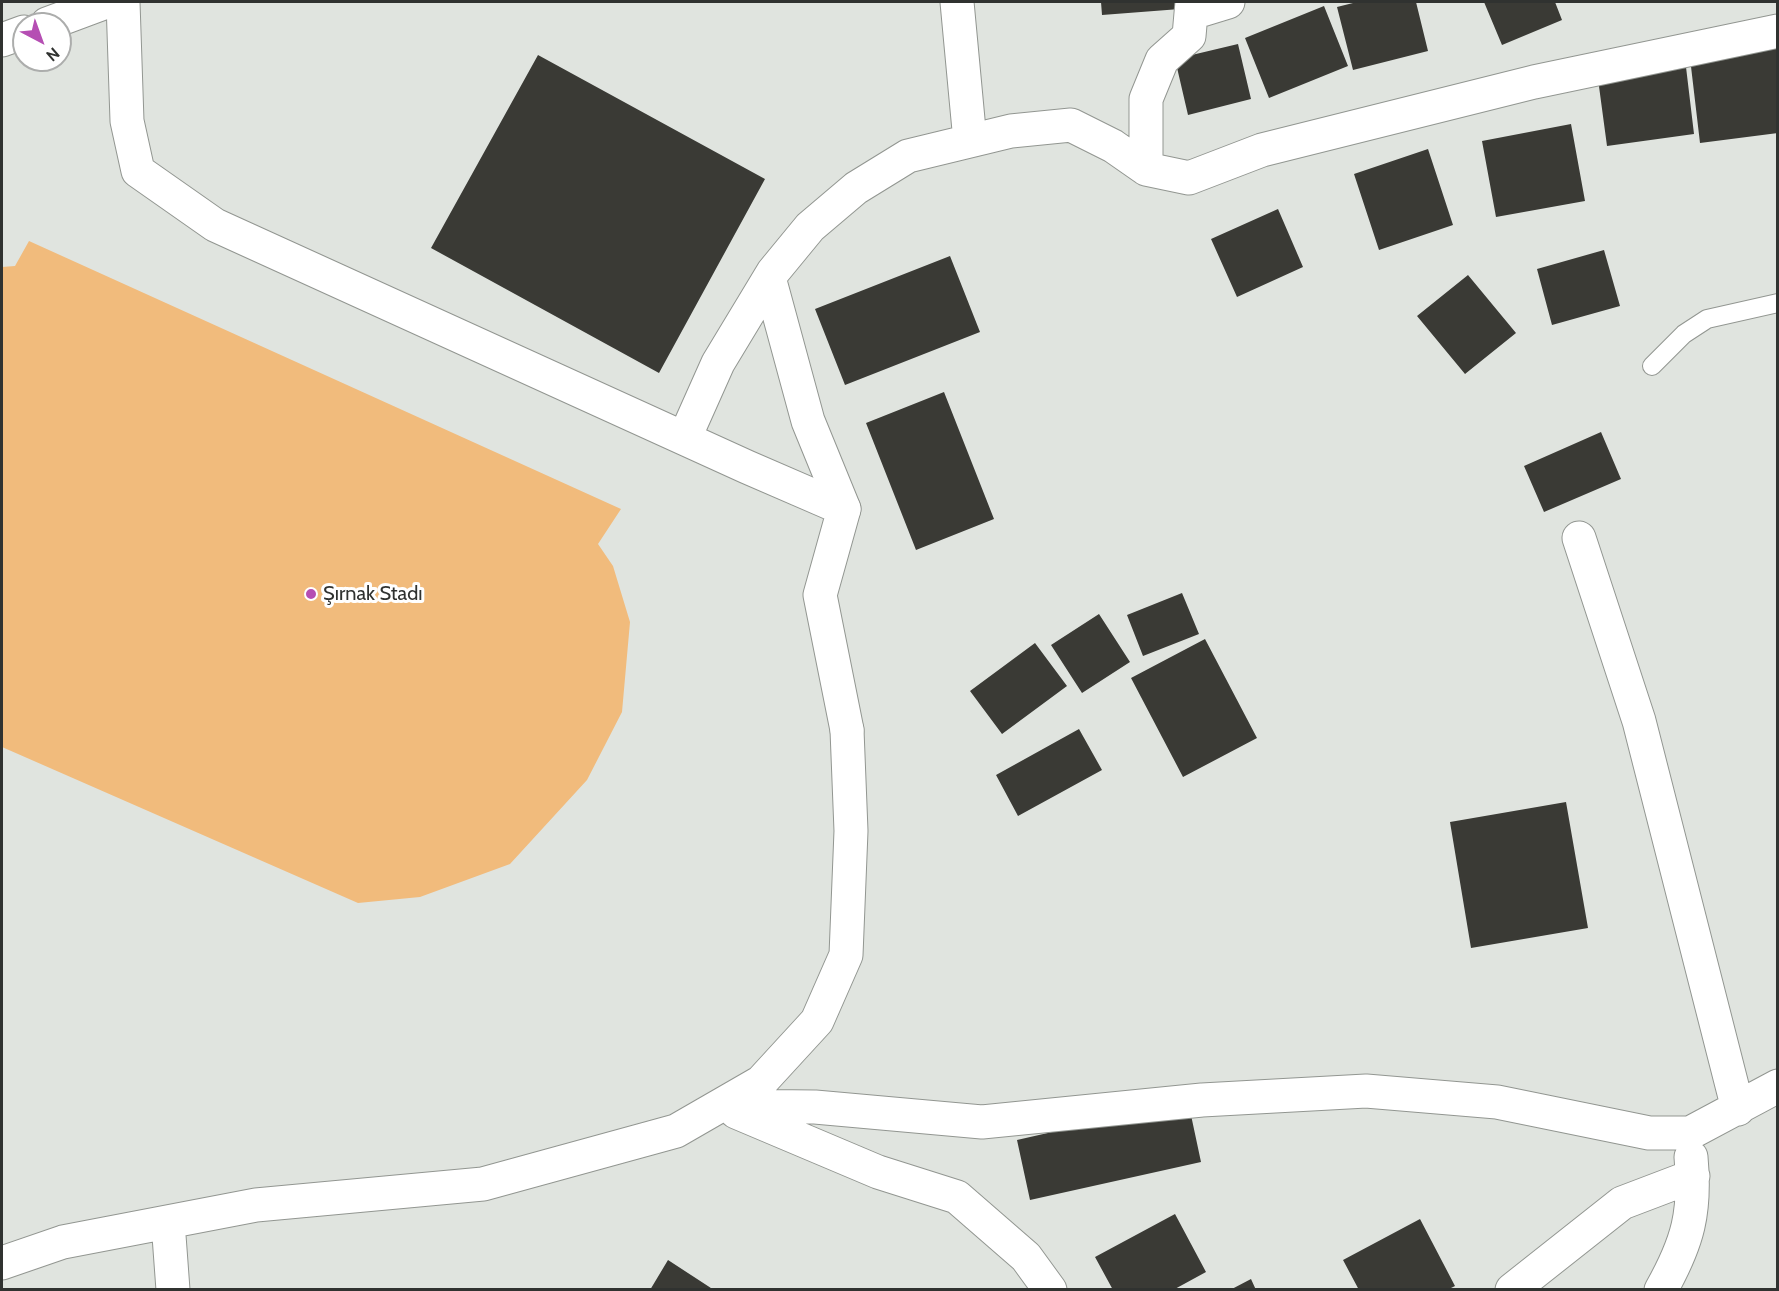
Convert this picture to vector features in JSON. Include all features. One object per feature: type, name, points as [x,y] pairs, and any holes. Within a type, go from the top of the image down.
[{"type":"street","points":[[123,2],[127,121],[138,171],[215,225],[685,437],[747,468],[844,509]]},
{"type":"street","points":[[957,2],[970,141]]},
{"type":"street","points":[[1146,169],[1146,99],[1162,60],[1189,36],[1192,7],[1228,2]]},
{"type":"street","points":[[72,12],[87,5]]},
{"type":"street","points":[[685,437],[718,363],[770,281],[773,272],[810,227],[856,188],[908,156],[1011,131],[1071,125],[1113,146],[1146,169],[1189,178],[1262,150],[1534,82],[1778,31]]},
{"type":"street","points":[[2,1263],[63,1242],[256,1205],[483,1184],[676,1131],[762,1082],[818,1021],[846,955],[851,831],[847,730],[820,595],[844,509],[808,422],[770,281]]},
{"type":"street","points":[[1579,538],[1639,721],[1738,1109]]},
{"type":"street","points":[[721,1106],[815,1107],[982,1122],[1202,1100],[1366,1091],[1497,1102],[1649,1133],[1690,1133],[1778,1086]]},
{"type":"street","points":[[721,1106],[878,1172],[957,1197],[1026,1257],[1050,1290]]},
{"type":"street","points":[[1661,1290],[1673,1268],[1690,1225],[1693,1176],[1690,1133]]},
{"type":"street","points":[[1512,1290],[1622,1203],[1693,1176]]},
{"type":"street","points":[[168,1222],[173,1290]]},
{"type":"lane","points":[[1652,366],[1684,334],[1707,319],[1778,303]]},
{"type":"shaded area","name":"Şırnak Stadı","points":[[29,241],[621,509],[598,544],[613,566],[630,622],[622,712],[587,780],[510,864],[420,897],[358,903],[2,747],[2,267],[15,266]]},
{"type":"building","points":[[1101,2],[1179,2],[1180,9],[1102,15]]},
{"type":"building","points":[[1357,2],[1416,2],[1428,51],[1353,70],[1337,7]]},
{"type":"building","points":[[1484,2],[1555,2],[1562,20],[1502,45]]},
{"type":"building","points":[[1324,6],[1348,66],[1269,98],[1245,38]]},
{"type":"building","points":[[1238,44],[1251,99],[1188,115],[1175,59]]},
{"type":"building","points":[[1778,48],[1778,133],[1700,143],[1690,58]]},
{"type":"building","points":[[538,55],[765,179],[659,373],[431,248]]},
{"type":"building","points":[[1686,67],[1694,134],[1607,146],[1598,79]]},
{"type":"building","points":[[1571,124],[1585,201],[1496,217],[1482,141]]},
{"type":"building","points":[[1428,149],[1453,225],[1379,250],[1354,174]]},
{"type":"building","points":[[1278,209],[1303,267],[1237,297],[1211,239]]},
{"type":"building","points":[[1604,250],[1620,306],[1552,325],[1537,269]]},
{"type":"building","points":[[950,256],[980,332],[845,385],[815,309]]},
{"type":"building","points":[[1468,275],[1516,333],[1465,374],[1417,316]]},
{"type":"building","points":[[944,392],[994,519],[916,550],[866,423]]},
{"type":"building","points":[[1601,432],[1621,479],[1544,512],[1524,466]]},
{"type":"building","points":[[1182,593],[1199,634],[1143,656],[1127,615]]},
{"type":"building","points":[[1099,614],[1130,662],[1082,693],[1051,645]]},
{"type":"building","points":[[1205,639],[1257,738],[1183,777],[1131,678]]},
{"type":"building","points":[[1035,643],[1067,686],[1002,734],[970,691]]},
{"type":"building","points":[[1079,729],[1102,770],[1018,816],[996,775]]},
{"type":"building","points":[[1566,802],[1588,928],[1471,948],[1450,822]]},
{"type":"building","points":[[1188,1101],[1201,1162],[1030,1200],[1017,1140]]},
{"type":"building","points":[[1175,1214],[1206,1272],[1173,1290],[1113,1290],[1095,1257]]},
{"type":"building","points":[[1420,1219],[1455,1286],[1447,1290],[1359,1290],[1343,1260]]},
{"type":"building","points":[[668,1260],[714,1290],[650,1290]]},
{"type":"building","points":[[1251,1279],[1256,1290],[1230,1290]]},
{"type":"place","name":"Şırnak Stadı","points":[[311,594]]}]
